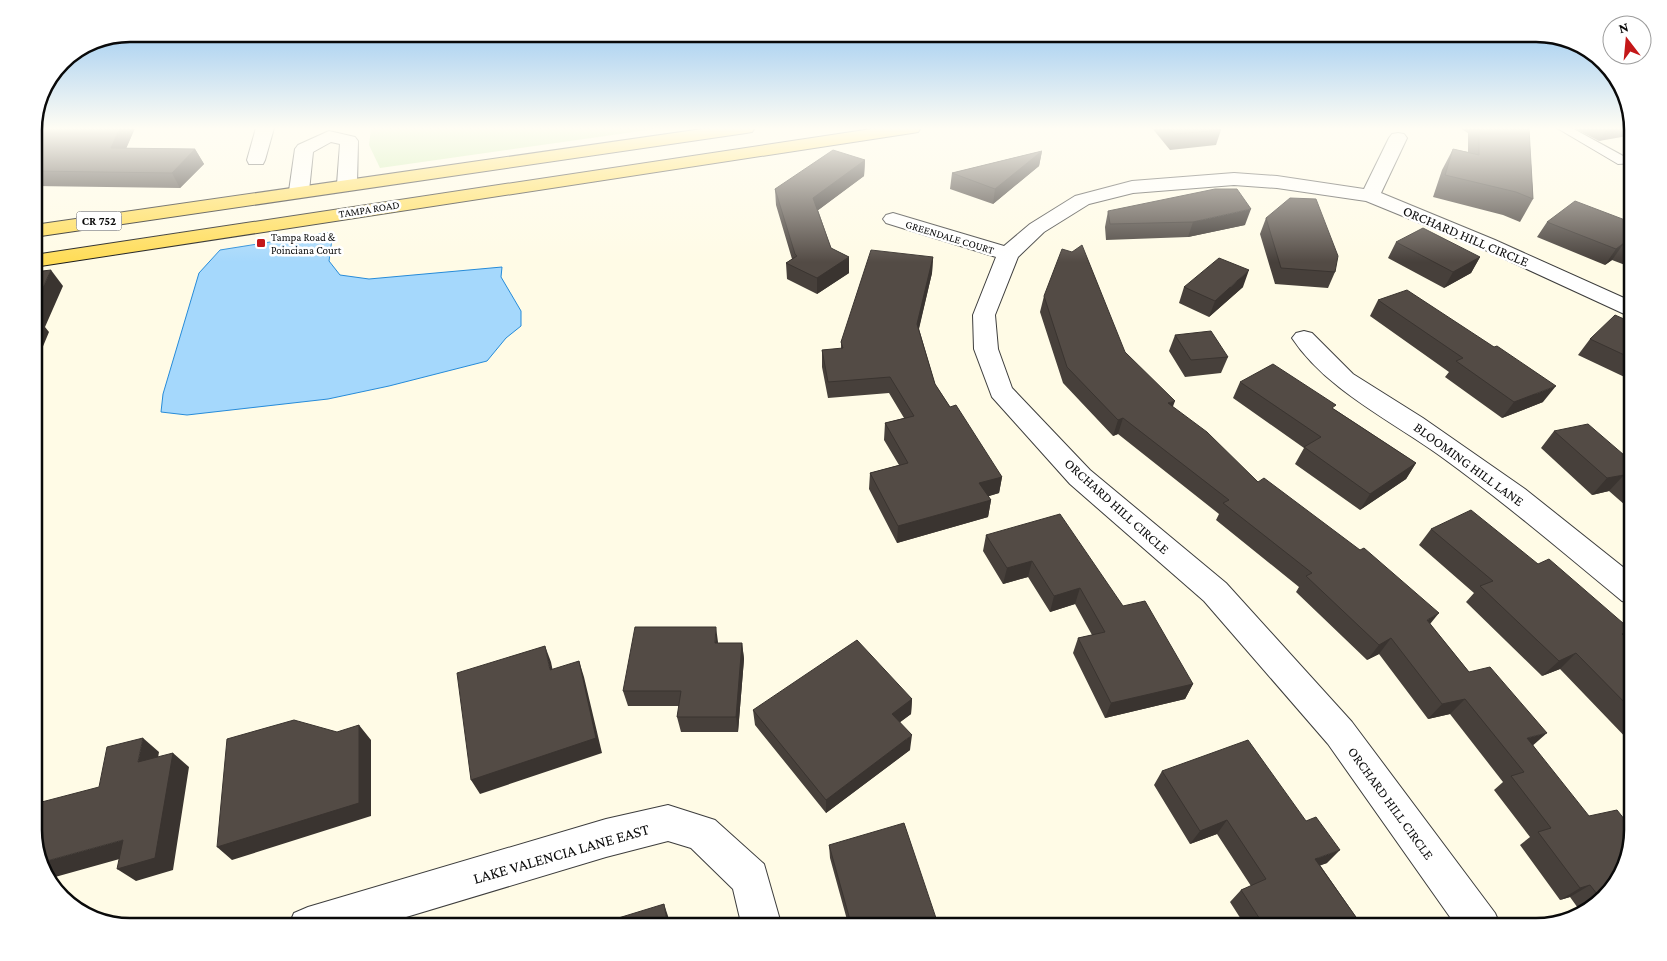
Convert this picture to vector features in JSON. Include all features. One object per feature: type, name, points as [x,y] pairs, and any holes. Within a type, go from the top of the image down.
[{"type":"main road","name":"CR 752","points":[[43,230],[426,173]]},
{"type":"main road","name":"TAMPA ROAD","points":[[43,260],[616,173]]},
{"type":"street","points":[[299,191],[301,173]]},
{"type":"street","points":[[347,184],[348,173]]},
{"type":"street","points":[[1370,196],[1381,173]]},
{"type":"street","name":"ORCHARD HILL CIRCLE","points":[[1474,918],[1340,733],[1222,599],[1080,478],[1001,391],[986,349],[984,315],[1008,254],[1037,228],[1082,200],[1132,187],[1234,179],[1277,182],[1370,196],[1488,244],[1624,307]]},
{"type":"street","name":"GREENDALE COURT","points":[[893,219],[1008,254]]},
{"type":"street","name":"BLOOMING HILL LANE","points":[[1304,338],[1344,380],[1414,424],[1515,496],[1624,585]]},
{"type":"street","name":"LAKE VALENCIA LANE EAST","points":[[338,918],[606,838],[668,823],[702,833],[750,878],[760,918]]},
{"type":"water","points":[[333,232],[329,261],[340,275],[369,279],[502,267],[501,277],[521,311],[521,326],[506,338],[487,361],[389,386],[328,399],[187,415],[161,412],[163,394],[199,273],[220,250]]},
{"type":"building","points":[[799,173],[847,173],[813,198],[831,248],[849,257],[817,278],[786,263],[797,256],[775,189]]},
{"type":"building","points":[[953,173],[1015,173],[995,189]]},
{"type":"building","points":[[1446,173],[1532,173],[1533,199],[1516,192],[1445,175]]},
{"type":"building","points":[[1215,189],[1237,189],[1251,209],[1193,222],[1110,224],[1108,211]]},
{"type":"building","points":[[1290,198],[1316,199],[1338,256],[1335,272],[1281,268],[1266,218]]},
{"type":"building","points":[[1575,201],[1624,220],[1624,243],[1616,249],[1547,222]]},
{"type":"building","points":[[1423,228],[1480,257],[1453,272],[1396,242]]},
{"type":"building","points":[[1082,245],[1125,352],[1175,401],[1168,403],[1207,432],[1258,482],[1264,478],[1360,550],[1364,548],[1439,613],[1427,620],[1469,672],[1490,667],[1547,733],[1527,738],[1589,816],[1617,810],[1624,819],[1622,854],[1613,875],[1599,893],[1597,894],[1590,885],[1580,888],[1538,832],[1551,828],[1511,776],[1524,772],[1465,699],[1442,704],[1391,638],[1379,645],[1306,576],[1312,573],[1223,503],[1229,500],[1123,418],[1118,420],[1067,367],[1044,296],[1062,249],[1072,252]]},
{"type":"building","points":[[871,250],[933,257],[917,324],[935,384],[950,407],[956,405],[1002,477],[979,483],[991,500],[898,526],[870,473],[908,463],[885,423],[914,416],[890,377],[828,382],[822,350],[843,348],[841,342]]},
{"type":"building","points":[[1219,258],[1249,270],[1215,301],[1184,287]]},
{"type":"building","points":[[51,270],[43,287],[43,271]]},
{"type":"building","points":[[1407,290],[1494,347],[1497,346],[1556,386],[1514,402],[1456,361],[1463,358],[1378,300]]},
{"type":"building","points":[[1615,315],[1624,319],[1624,355],[1590,339]]},
{"type":"building","points":[[1211,331],[1228,357],[1191,360],[1175,335]]},
{"type":"building","points":[[1273,364],[1336,405],[1332,408],[1416,463],[1370,494],[1304,447],[1321,437],[1240,382]]},
{"type":"building","points":[[1588,424],[1624,455],[1624,475],[1607,478],[1554,431]]},
{"type":"building","points":[[1471,510],[1538,564],[1549,559],[1624,624],[1624,633],[1622,634],[1624,636],[1624,702],[1576,653],[1559,661],[1480,586],[1493,581],[1431,529]]},
{"type":"building","points":[[1060,514],[1123,606],[1145,601],[1193,684],[1111,703],[1078,638],[1105,632],[1080,588],[1054,596],[1032,561],[1007,568],[986,535]]},
{"type":"building","points":[[635,627],[716,627],[715,643],[742,643],[736,717],[677,717],[681,691],[623,691]]},
{"type":"building","points":[[857,640],[912,699],[892,714],[912,735],[826,800],[753,710]]},
{"type":"building","points":[[545,646],[550,670],[579,661],[596,738],[471,780],[457,673]]},
{"type":"building","points":[[294,720],[337,732],[359,725],[359,803],[217,847],[227,739]]},
{"type":"building","points":[[143,738],[138,762],[173,753],[155,858],[117,869],[123,840],[48,861],[43,837],[43,802],[99,787],[107,747]]},
{"type":"building","points":[[1248,740],[1306,821],[1316,817],[1340,850],[1315,859],[1357,918],[1259,918],[1241,890],[1266,879],[1227,820],[1200,831],[1162,771]]},
{"type":"building","points":[[904,823],[936,918],[849,918],[829,845]]},
{"type":"building","points":[[664,904],[666,918],[618,918]]},
{"type":"place","name":"Tampa Road & Poinciana Court","points":[[261,243]]}]
